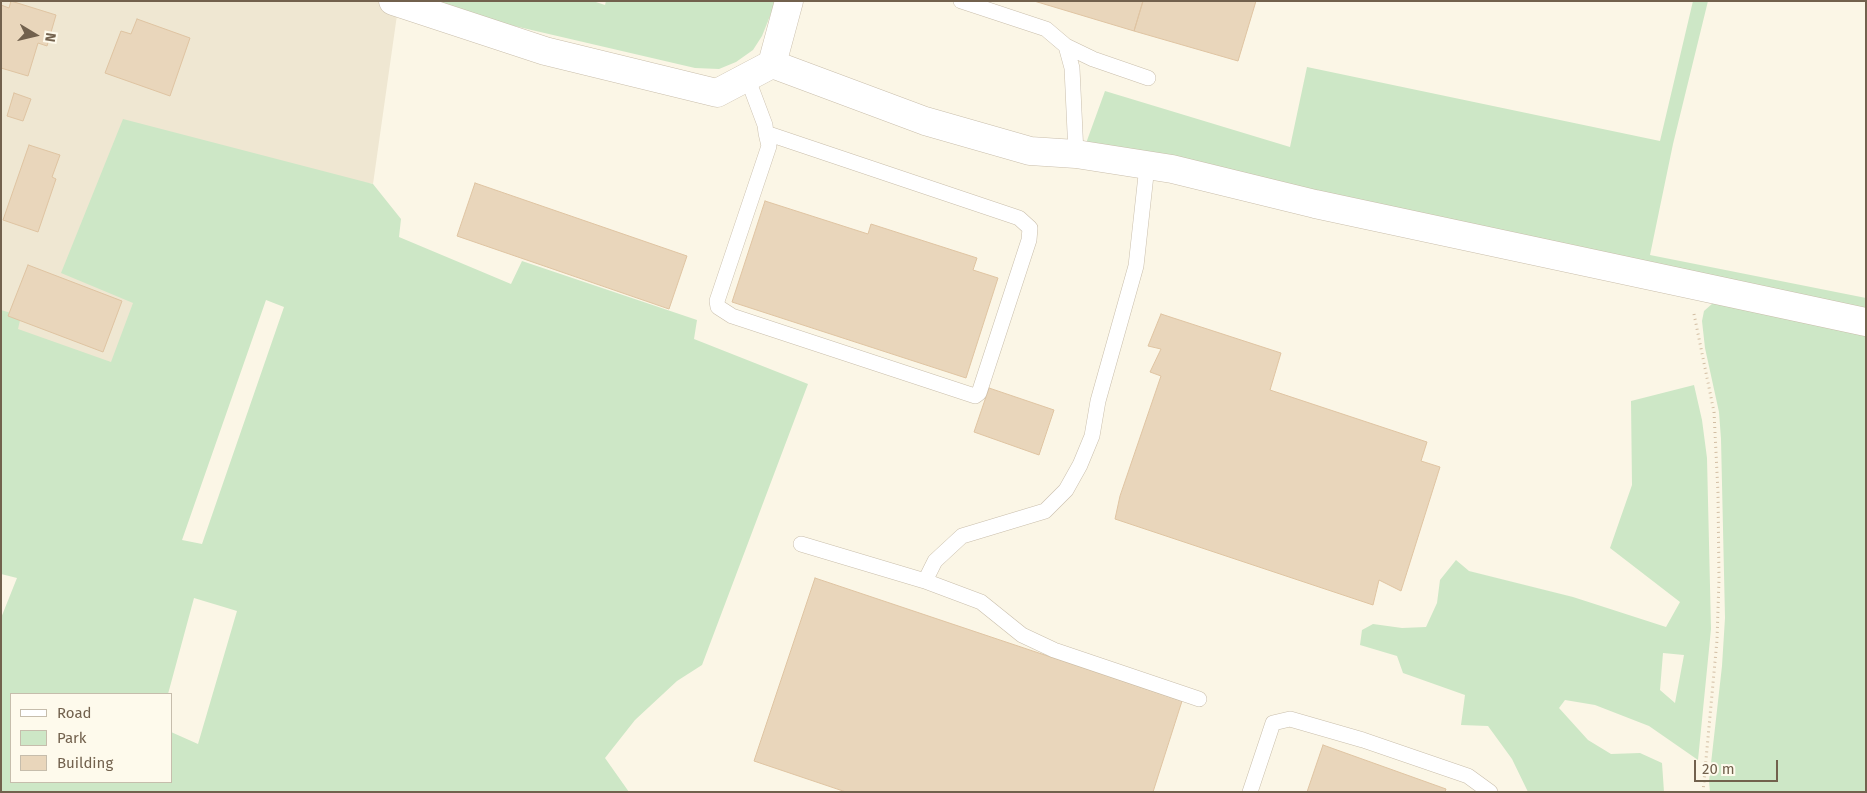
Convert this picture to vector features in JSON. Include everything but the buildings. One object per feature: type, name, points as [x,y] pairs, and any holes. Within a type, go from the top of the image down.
[{"type":"street","points":[[393,1],[545,50],[717,93],[772,64],[789,1]]},
{"type":"street","points":[[772,64],[925,121],[1030,151],[1076,154],[1172,169],[1315,204],[1686,285],[1866,322]]},
{"type":"lane","points":[[961,1],[1046,29],[1066,46],[1093,59],[1148,78]]},
{"type":"lane","points":[[1066,46],[1072,68],[1076,154]]},
{"type":"lane","points":[[747,77],[765,125],[766,133],[769,146],[717,301],[718,308],[732,316],[965,393],[975,396],[979,393],[1029,240],[1030,228],[1019,218],[766,133]]},
{"type":"lane","points":[[925,580],[935,561],[962,536],[1045,510],[1066,490],[1080,465],[1092,436],[1098,401],[1136,266],[1147,166]]},
{"type":"lane","points":[[801,544],[925,580],[981,602],[1022,635],[1054,650],[1199,699]]},
{"type":"lane","points":[[1250,792],[1272,723],[1290,719],[1363,740],[1468,776],[1490,792]]},
{"type":"path","points":[[1686,285],[1696,322],[1714,412],[1718,494],[1719,579],[1717,640],[1702,792]]},
{"type":"shaded area","points":[[1,1],[394,1],[397,15],[373,184],[123,136],[138,300],[113,366],[1,325]]},
{"type":"green space","points":[[416,1],[593,1],[605,5],[606,1],[776,1],[762,36],[753,50],[736,62],[719,69],[695,68],[437,8]]},
{"type":"green space","points":[[1693,1],[1708,1],[1673,144],[1650,255],[1866,298],[1866,312],[1085,146],[1105,91],[1290,147],[1307,67],[1660,141]]},
{"type":"green space","points":[[123,119],[373,184],[401,219],[399,237],[511,284],[522,261],[697,320],[694,339],[808,384],[702,665],[677,681],[635,720],[605,758],[629,792],[1,792],[1,618],[17,578],[1,574],[1,310],[21,316],[18,329],[111,362],[133,303],[61,273]],"holes":[[[266,300],[284,307],[202,544],[182,540]],[[194,598],[237,611],[198,744],[172,732],[172,783],[10,783],[10,693],[168,693]]]},
{"type":"green space","points":[[1713,303],[1866,332],[1866,792],[1710,792],[1709,781],[1722,666],[1725,618],[1719,412],[1705,348],[1702,321],[1704,311]]},
{"type":"green space","points":[[1694,385],[1702,420],[1707,458],[1711,629],[1698,760],[1649,726],[1595,705],[1565,700],[1559,708],[1588,740],[1611,754],[1640,753],[1662,763],[1664,792],[1528,792],[1512,759],[1488,726],[1461,725],[1465,695],[1403,673],[1397,656],[1360,645],[1362,630],[1373,624],[1402,628],[1426,627],[1437,603],[1440,580],[1456,560],[1469,571],[1573,597],[1666,627],[1680,602],[1610,548],[1632,485],[1631,401]],"holes":[[[1663,653],[1684,655],[1675,703],[1660,690]]]}]
